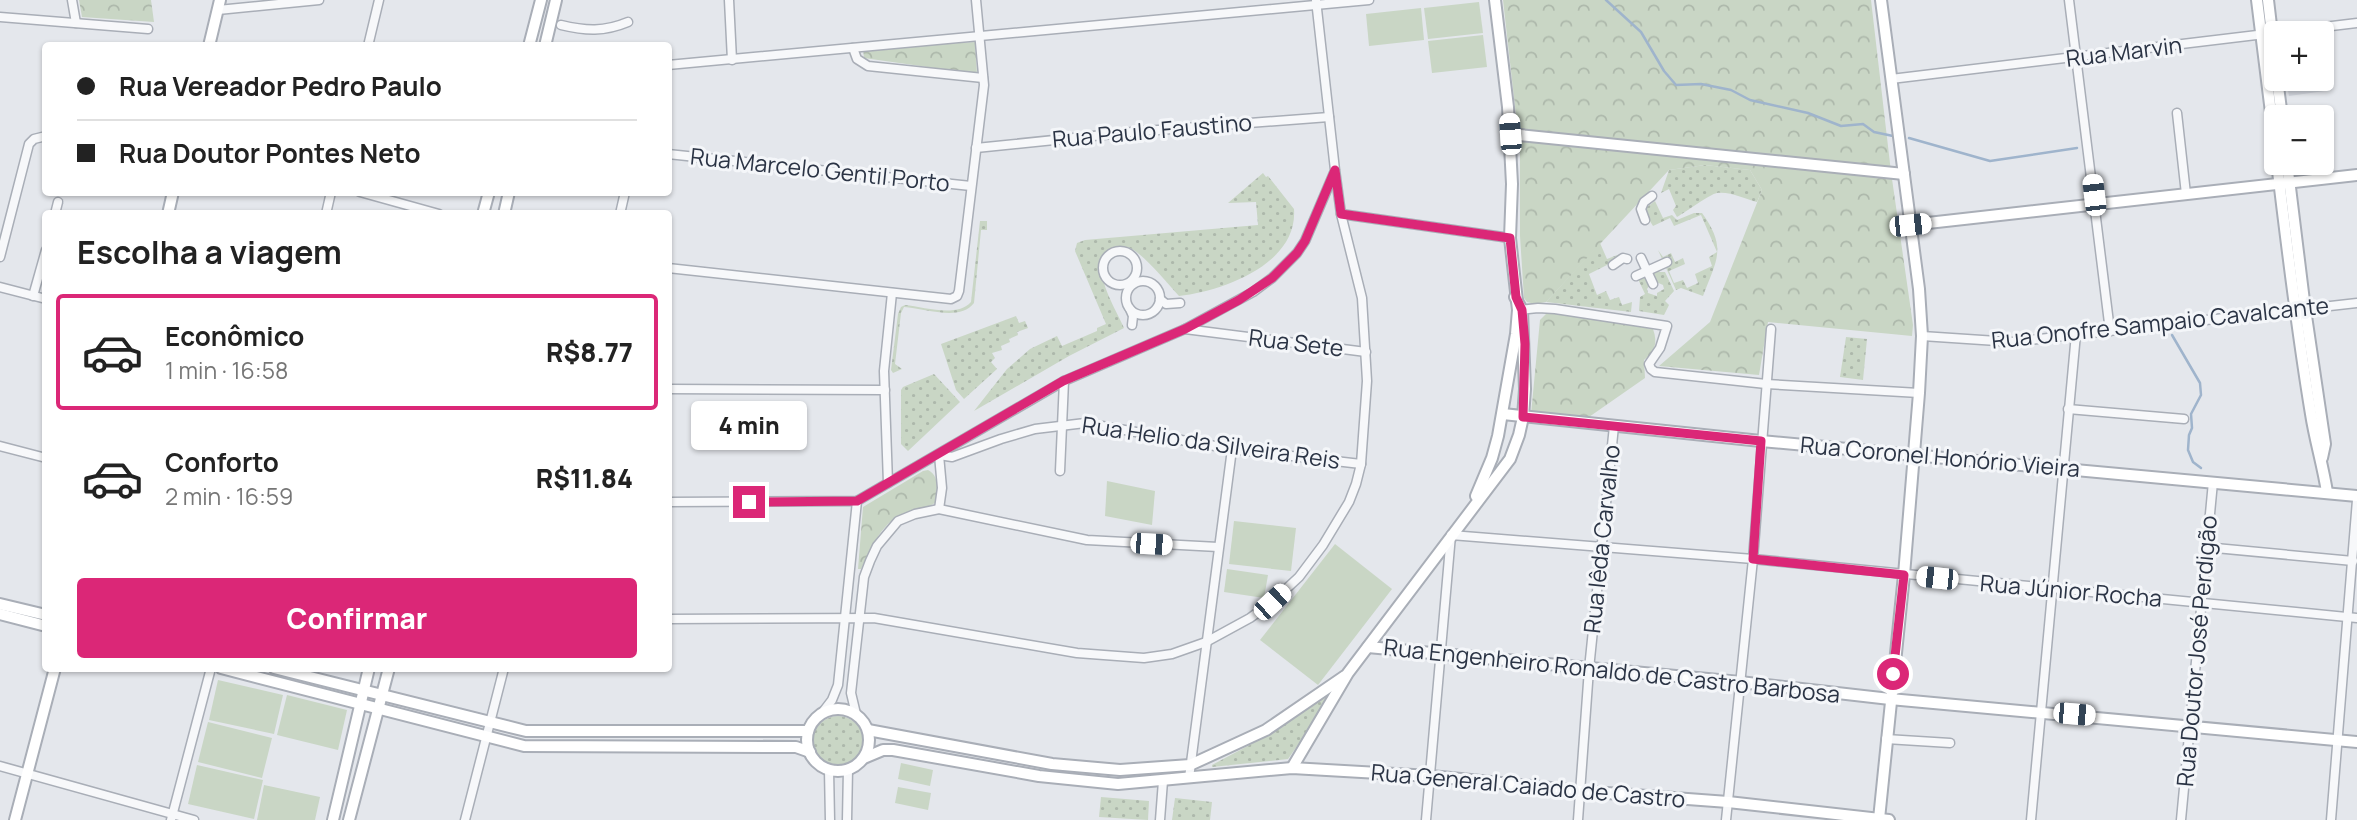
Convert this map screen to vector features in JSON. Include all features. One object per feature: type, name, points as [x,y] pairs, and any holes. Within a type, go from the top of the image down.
[{"type":"main road","points":[[530,42],[541,0]]},
{"type":"main road","points":[[547,42],[557,24],[556,0]]},
{"type":"main road","points":[[1292,768],[1349,673],[1510,459],[1519,435],[1523,417],[1525,356],[1510,238],[1510,134],[1494,0]]},
{"type":"main road","points":[[1881,0],[1919,289],[1922,336],[1904,575],[1886,738],[1882,820]]},
{"type":"main road","points":[[2257,0],[2264,26]]},
{"type":"main road","points":[[2267,21],[2268,0]]},
{"type":"main road","points":[[210,42],[219,5]]},
{"type":"main road","points":[[1510,134],[1904,174]]},
{"type":"main road","points":[[2282,175],[2285,184]]},
{"type":"main road","points":[[2286,175],[2300,309],[2314,405],[2325,444],[2322,459],[2327,492]]},
{"type":"main road","points":[[1910,225],[2357,175]]},
{"type":"main road","points":[[1470,509],[1492,458],[1503,414],[1520,310]]},
{"type":"main road","name":"Rua Coronel Honório Vieira","points":[[1503,414],[1761,441],[2327,492],[2357,498]]},
{"type":"main road","points":[[0,604],[42,614]]},
{"type":"main road","points":[[0,614],[42,625]]},
{"type":"main road","name":"Rua Engenheiro Ronaldo de Castro Barbosa","points":[[1368,647],[1890,699],[2357,741]]},
{"type":"main road","points":[[15,820],[54,672]]},
{"type":"main road","points":[[236,672],[524,746],[796,747],[810,752]]},
{"type":"main road","points":[[308,672],[364,691],[526,731],[808,732]]},
{"type":"main road","points":[[333,820],[368,672]]},
{"type":"main road","points":[[349,820],[388,672]]},
{"type":"main road","points":[[868,730],[1052,764],[1120,770],[1190,765],[1230,749],[1266,730],[1349,673]]},
{"type":"main road","points":[[839,708],[856,714],[868,730],[869,744],[864,758],[848,769],[829,769],[818,763],[807,742],[813,721],[822,713],[839,708]]},
{"type":"main road","points":[[563,732],[563,746]]},
{"type":"main road","points":[[677,732],[677,747]]},
{"type":"main road","points":[[952,761],[956,746]]},
{"type":"main road","name":"Rua General Caiado de Castro","points":[[864,758],[883,750],[894,750],[1081,781],[1118,784],[1292,768],[1431,776],[1580,792],[1728,802],[1882,820]]},
{"type":"main road","points":[[1081,781],[1083,766]]},
{"type":"street","points":[[72,0],[76,23]]},
{"type":"street","points":[[219,5],[318,0]]},
{"type":"street","points":[[369,42],[379,0]]},
{"type":"street","points":[[729,0],[732,60]]},
{"type":"street","points":[[672,268],[951,299],[957,296],[983,78],[976,0]]},
{"type":"street","points":[[672,65],[979,37],[1317,2],[1369,0]]},
{"type":"street","points":[[2069,0],[2110,331]]},
{"type":"street","points":[[672,619],[858,617],[1077,653],[1144,657],[1172,654],[1206,642],[1250,618],[1299,577],[1323,545],[1349,502],[1361,464],[1367,381],[1362,298],[1341,214],[1317,2]]},
{"type":"street","points":[[0,17],[148,29]]},
{"type":"street","points":[[557,24],[580,30],[601,30],[628,22]]},
{"type":"street","name":"Rua Marvin","points":[[2334,26],[2357,23]]},
{"type":"street","name":"Rua Marvin","points":[[1891,79],[2264,34]]},
{"type":"street","points":[[853,48],[858,59],[868,66],[983,78]]},
{"type":"street","points":[[2177,113],[2186,194]]},
{"type":"street","name":"Rua Paulo Faustino","points":[[976,148],[1132,132],[1329,117]]},
{"type":"street","points":[[0,257],[29,144],[42,137]]},
{"type":"street","name":"Rua Marcelo Gentil Porto","points":[[672,154],[971,186]]},
{"type":"street","points":[[672,502],[857,501],[1063,381],[1185,329],[1253,292],[1285,266],[1305,241],[1335,170]]},
{"type":"street","points":[[374,196],[425,210]]},
{"type":"street","points":[[1646,220],[1641,209],[1644,202],[1652,196]]},
{"type":"street","points":[[56,210],[58,202]]},
{"type":"street","points":[[1341,214],[1510,238]]},
{"type":"street","points":[[1115,252],[1126,252],[1137,264],[1157,288],[1160,299],[1159,305],[1151,313],[1140,315],[1129,307],[1108,280],[1104,270],[1104,264],[1115,252]]},
{"type":"street","points":[[1613,265],[1623,257]]},
{"type":"street","points":[[1641,258],[1653,284]]},
{"type":"street","points":[[1636,276],[1667,262]]},
{"type":"street","points":[[33,296],[42,264]]},
{"type":"street","points":[[1112,283],[1123,285],[1133,280],[1137,264]]},
{"type":"street","points":[[1132,325],[1134,320],[1127,293],[1133,284],[1143,281],[1153,284]]},
{"type":"street","points":[[0,288],[42,298]]},
{"type":"street","points":[[888,483],[884,372],[892,293]]},
{"type":"street","points":[[1160,299],[1166,304],[1181,303]]},
{"type":"street","name":"Rua Onofre Sampaio Cavalcante","points":[[1922,336],[2012,342],[2357,303]]},
{"type":"street","points":[[1520,310],[1555,309],[1667,326],[1660,348],[1649,364],[1655,372],[1766,384],[1919,393]]},
{"type":"street","name":"Rua Sete","points":[[1185,329],[1366,352]]},
{"type":"street","points":[[1727,820],[1753,559],[1771,330]]},
{"type":"street","points":[[2031,820],[2076,334]]},
{"type":"street","points":[[1060,471],[1063,381]]},
{"type":"street","points":[[672,389],[885,390]]},
{"type":"street","points":[[2068,409],[2184,419]]},
{"type":"street","name":"Rua Helio da Silveira Reis","points":[[939,455],[952,457],[1035,429],[1084,423],[1231,449],[1361,464]]},
{"type":"street","name":"Rua Iêda Carvalho","points":[[1578,820],[1589,669],[1614,426]]},
{"type":"street","points":[[0,446],[42,456]]},
{"type":"street","points":[[1189,778],[1231,449]]},
{"type":"street","points":[[939,455],[942,488],[939,509]]},
{"type":"street","name":"Rua Doutor José Perdigão","points":[[2181,820],[2213,482]]},
{"type":"street","points":[[2331,820],[2352,618],[2357,498]]},
{"type":"street","points":[[822,713],[832,700],[838,685],[857,501]]},
{"type":"street","points":[[856,714],[851,692],[864,577],[877,546],[898,521],[939,509],[1087,540],[1218,547]]},
{"type":"street","points":[[1426,820],[1451,535]]},
{"type":"street","name":"Rua Júnior Rocha","points":[[1451,535],[1753,559],[2352,618]]},
{"type":"street","points":[[2205,547],[2353,561]]},
{"type":"street","points":[[850,576],[864,577]]},
{"type":"street","points":[[172,818],[210,672]]},
{"type":"street","points":[[465,820],[502,672]]},
{"type":"street","points":[[1886,738],[1950,743]]},
{"type":"street","points":[[0,766],[172,818],[194,820]]},
{"type":"street","points":[[829,769],[830,820]]},
{"type":"street","points":[[847,820],[848,769]]},
{"type":"street","points":[[1160,820],[1163,781]]},
{"type":"shaded area","points":[[2288,91],[2325,91],[2289,96]]},
{"type":"green space","points":[[79,0],[151,0],[154,22],[82,17]]},
{"type":"green space","points":[[1503,0],[1871,0],[1891,172],[1913,325],[1912,336],[1768,322],[1759,375],[1659,366],[1710,322],[1762,190],[1750,170],[1705,165],[1669,170],[1546,302],[1527,302],[1524,298],[1520,236],[1520,151]]},
{"type":"green space","points":[[1479,2],[1483,33],[1428,39],[1424,8]]},
{"type":"green space","points":[[1421,8],[1424,40],[1369,46],[1366,14]]},
{"type":"green space","points":[[1483,35],[1487,67],[1432,73],[1428,41]]},
{"type":"green space","points":[[975,42],[977,74],[864,58],[863,49]]},
{"type":"green space","points":[[1705,165],[1750,170],[1762,190],[1757,202],[1732,194],[1717,193],[1677,217],[1669,189],[1661,193],[1669,170]]},
{"type":"green space","points":[[1263,173],[1294,209],[1292,228],[1284,245],[1271,259],[1236,281],[1179,296],[1138,253],[1127,247],[1111,249],[1104,256],[1102,275],[1124,328],[1069,356],[974,411],[1007,369],[1030,349],[1057,336],[1062,346],[1097,331],[1097,328],[1106,324],[1075,251],[1077,243],[1085,240],[1258,225],[1256,202],[1228,203]]},
{"type":"green space","points":[[1655,201],[1663,218],[1672,215],[1677,220],[1694,213],[1702,213],[1715,236],[1717,252],[1701,215],[1674,226],[1670,218],[1653,226],[1643,210]]},
{"type":"green space","points":[[980,221],[987,221],[987,230],[981,230],[974,303],[968,309],[951,313],[904,307],[895,364],[902,369],[893,373],[891,370],[901,307],[905,305],[949,311],[965,307],[971,302]]},
{"type":"green space","points":[[1600,243],[1607,259],[1620,254],[1621,258],[1589,274],[1597,295],[1606,291],[1610,300],[1619,297],[1622,305],[1632,302],[1631,312],[1546,302]]},
{"type":"green space","points":[[1658,250],[1663,257],[1671,253],[1675,262],[1683,258],[1685,264],[1669,271],[1674,283],[1683,280],[1687,288],[1698,283],[1695,274],[1712,266],[1709,257],[1717,252],[1703,296],[1681,288],[1676,290]]},
{"type":"green space","points":[[1656,269],[1665,272],[1674,291],[1665,301],[1669,305],[1664,315],[1639,311],[1640,297],[1645,294],[1637,277],[1647,273],[1651,283],[1647,289],[1648,293],[1657,296],[1657,293],[1664,289],[1663,285],[1654,281],[1649,272]]},
{"type":"green space","points":[[1548,312],[1653,329],[1655,343],[1651,354],[1644,360],[1645,378],[1589,417],[1531,414],[1540,320]]},
{"type":"green space","points":[[1016,316],[1019,323],[1025,321],[1028,328],[1017,332],[1018,335],[1009,339],[1010,342],[1001,346],[1002,350],[992,353],[995,358],[991,362],[997,369],[964,399],[956,390],[941,344]]},
{"type":"green space","points":[[1846,337],[1867,339],[1863,380],[1840,377]]},
{"type":"green space","points":[[934,374],[960,402],[908,451],[901,444],[901,390]]},
{"type":"green space","points":[[928,470],[936,480],[935,503],[907,512],[891,521],[879,535],[861,569],[858,569],[863,507]]},
{"type":"green space","points":[[1107,481],[1155,491],[1152,525],[1105,516]]},
{"type":"green space","points":[[1234,521],[1296,528],[1291,571],[1229,564]]},
{"type":"green space","points":[[1335,544],[1392,589],[1318,685],[1260,640]]},
{"type":"green space","points":[[1227,569],[1268,575],[1264,598],[1224,592]]},
{"type":"green space","points":[[218,680],[283,695],[274,734],[209,720]]},
{"type":"green space","points":[[1329,693],[1330,699],[1288,759],[1212,767],[1274,732]]},
{"type":"green space","points":[[287,695],[347,710],[338,750],[277,735]]},
{"type":"green space","points":[[838,716],[855,724],[863,741],[855,758],[838,766],[821,758],[813,741],[821,724]]},
{"type":"green space","points":[[208,722],[272,738],[262,778],[198,762]]},
{"type":"green space","points":[[901,763],[933,770],[930,786],[898,779]]},
{"type":"green space","points":[[197,765],[263,780],[254,819],[188,804]]},
{"type":"green space","points":[[264,785],[320,797],[315,820],[257,820]]},
{"type":"green space","points":[[898,787],[931,793],[928,810],[895,803]]},
{"type":"green space","points":[[1101,797],[1149,801],[1148,820],[1099,817]]},
{"type":"green space","points":[[1175,798],[1212,802],[1210,820],[1172,820]]},
{"type":"waterway","points":[[1606,0],[1641,32],[1664,71],[1676,85],[1701,84],[1731,90],[1750,100],[1808,113],[1841,126],[1863,124],[1874,132],[1893,136]]},
{"type":"waterway","points":[[1909,138],[1990,161],[2077,148]]},
{"type":"waterway","points":[[2172,335],[2200,383],[2201,395],[2191,414],[2192,428],[2188,450],[2193,462],[2201,468]]},
{"type":"route","points":[[749,502],[857,501],[1063,381],[1185,329],[1239,300],[1272,278],[1297,253],[1305,241],[1335,170],[1341,214],[1510,238],[1516,297],[1522,310],[1525,344],[1523,417],[1761,441],[1753,559],[1904,575],[1893,674]]}]
